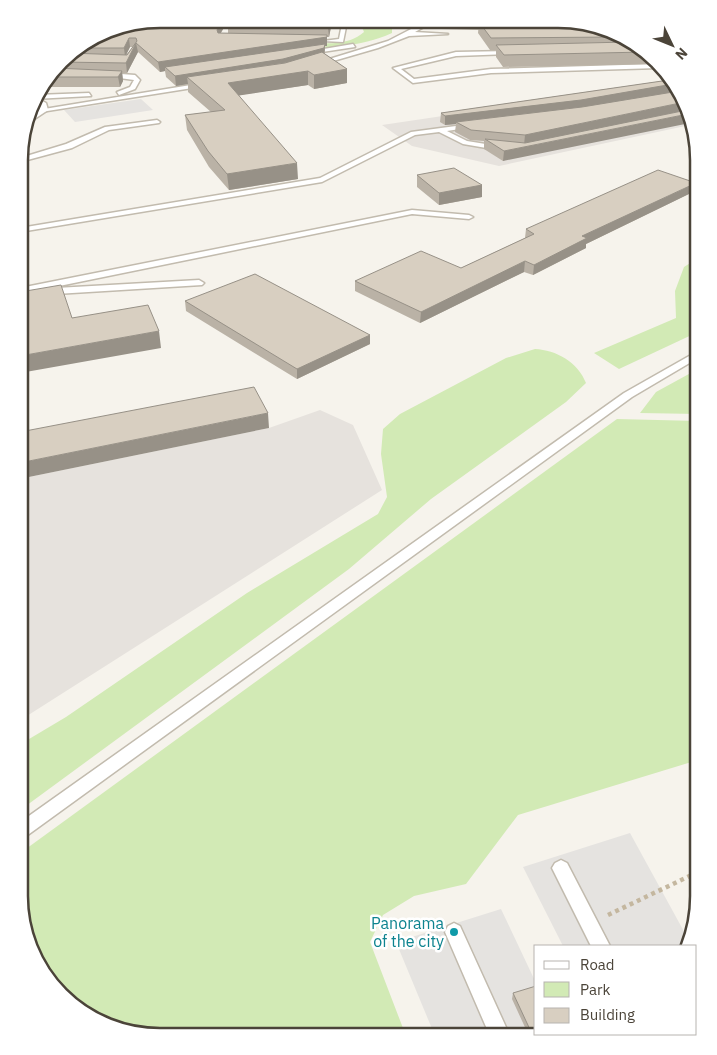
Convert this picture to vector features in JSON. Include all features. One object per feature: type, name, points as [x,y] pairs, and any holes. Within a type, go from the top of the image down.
[{"type":"lane","points":[[321,41],[341,41],[344,28]]},
{"type":"lane","points":[[312,65],[388,42],[418,28]]},
{"type":"lane","points":[[406,34],[445,34]]},
{"type":"lane","points":[[302,53],[388,42]]},
{"type":"lane","points":[[522,53],[456,54],[396,68],[413,81],[491,71],[647,66]]},
{"type":"lane","points":[[44,96],[121,92],[133,88],[137,80],[135,77],[123,75],[96,74]]},
{"type":"lane","points":[[40,105],[208,84]]},
{"type":"lane","points":[[28,158],[69,146],[107,128],[157,122]]},
{"type":"lane","points":[[28,229],[322,180],[413,133],[477,126]]},
{"type":"lane","points":[[440,130],[465,142],[506,149]]},
{"type":"lane","points":[[28,290],[412,212],[469,217]]},
{"type":"lane","points":[[28,292],[198,283]]},
{"type":"lane","points":[[28,826],[628,395],[690,359]]},
{"type":"lane","points":[[562,868],[600,945]]},
{"type":"lane","points":[[454,932],[496,1028]]},
{"type":"path","points":[[590,924],[689,876]]},
{"type":"shaded area","points":[[665,83],[676,101],[685,126],[499,166],[412,146],[382,125]]},
{"type":"shaded area","points":[[141,99],[153,110],[75,122],[64,110]]},
{"type":"shaded area","points":[[320,410],[353,425],[382,490],[28,715],[28,477],[269,428]]},
{"type":"shaded area","points":[[630,833],[684,931],[679,945],[562,945],[523,867]]},
{"type":"shaded area","points":[[501,909],[534,979],[534,1028],[432,1028],[396,942]]},
{"type":"green space","points":[[362,28],[392,28],[392,33],[366,42],[286,51],[302,44],[343,42],[357,37],[364,32]]},
{"type":"green space","points":[[690,263],[690,336],[619,369],[594,353],[676,318],[675,291],[684,267]]},
{"type":"green space","points":[[535,349],[551,352],[572,363],[586,383],[566,402],[431,499],[349,569],[28,804],[28,740],[66,717],[247,593],[378,514],[387,497],[381,454],[383,429],[400,414],[506,358]]},
{"type":"green space","points":[[690,374],[690,414],[640,413],[656,392]]},
{"type":"green space","points":[[617,419],[690,421],[689,763],[518,815],[466,884],[414,896],[383,915],[370,942],[403,1028],[160,1028],[126,1023],[94,1010],[66,989],[41,954],[32,929],[29,912],[28,847]]},
{"type":"building","points":[[160,28],[218,28],[218,33],[327,35],[327,37],[158,62],[136,43],[126,63],[71,62],[81,53],[127,55],[137,41],[136,38],[129,38],[124,48],[90,48],[126,32]]},
{"type":"building","points":[[484,28],[574,29],[605,37],[491,38]]},
{"type":"building","points":[[617,42],[634,52],[504,55],[496,45]]},
{"type":"building","points":[[325,44],[324,48],[283,59],[175,76],[165,67]]},
{"type":"building","points":[[322,52],[347,69],[314,75],[308,71],[228,83],[297,163],[227,174],[208,151],[185,115],[225,110],[187,77],[285,63]]},
{"type":"building","points":[[65,68],[122,71],[118,77],[57,77]]},
{"type":"building","points":[[663,81],[666,85],[581,100],[445,116],[441,113]]},
{"type":"building","points":[[671,92],[677,104],[525,135],[471,130],[456,122],[582,107]]},
{"type":"building","points":[[680,111],[681,115],[504,151],[485,139],[525,143]]},
{"type":"building","points":[[454,168],[482,185],[439,193],[417,175]]},
{"type":"building","points":[[658,170],[690,181],[690,186],[582,236],[587,238],[534,265],[525,261],[421,312],[355,281],[421,251],[461,268],[534,234],[526,229]]},
{"type":"building","points":[[255,274],[370,335],[297,369],[185,301]]},
{"type":"building","points":[[61,285],[72,318],[148,305],[159,331],[28,355],[28,291]]},
{"type":"building","points":[[254,387],[268,413],[28,461],[28,430]]},
{"type":"building","points":[[534,987],[534,1028],[529,1028],[513,993]]},
{"type":"place","name":"Panorama of the city","points":[[454,932]]}]
